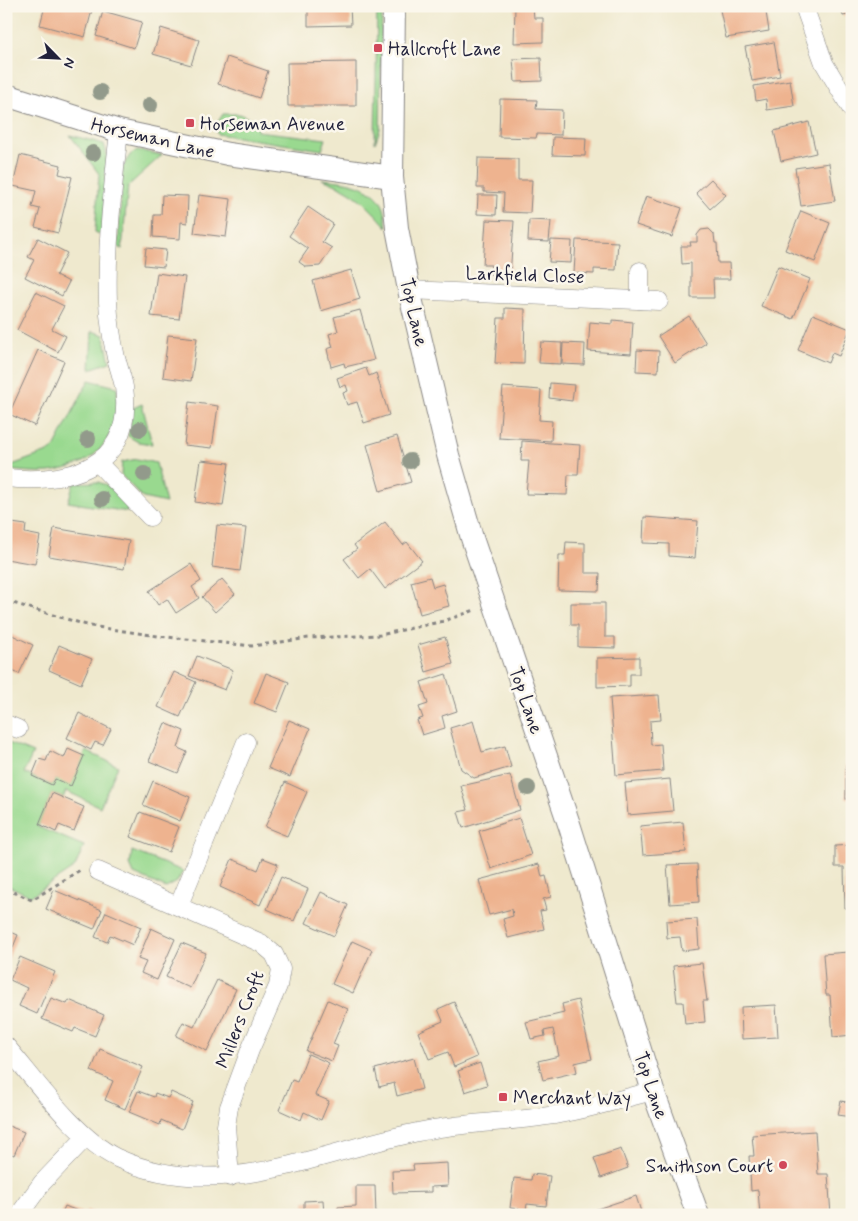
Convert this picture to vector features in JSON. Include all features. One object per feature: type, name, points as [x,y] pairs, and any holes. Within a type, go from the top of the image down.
[{"type":"street","points":[[392,176],[394,6]]},
{"type":"street","points":[[804,6],[824,63],[852,110]]},
{"type":"street","name":"Horseman Lane","points":[[6,95],[119,131],[228,154],[392,176]]},
{"type":"street","points":[[6,478],[36,481],[68,476],[98,463],[109,451],[120,432],[125,410],[124,387],[109,320],[108,280],[112,195],[119,131]]},
{"type":"street","name":"Top Lane","points":[[392,176],[397,228],[409,290],[448,455],[472,538],[570,827],[653,1091],[698,1215]]},
{"type":"street","points":[[640,270],[640,300]]},
{"type":"street","name":"Larkfield Close","points":[[409,290],[659,301]]},
{"type":"street","points":[[98,463],[150,517]]},
{"type":"street","points":[[179,905],[246,742]]},
{"type":"street","name":"Millers Croft","points":[[98,871],[179,905],[261,943],[274,954],[281,969],[278,986],[228,1107],[226,1126],[230,1177]]},
{"type":"street","points":[[6,1046],[86,1137],[116,1157],[147,1168],[185,1175],[230,1177],[262,1173],[433,1129],[555,1115],[653,1091]]},
{"type":"street","points":[[19,1215],[42,1183],[86,1137]]},
{"type":"path","points":[[6,601],[90,626],[158,636],[252,646],[309,638],[380,635],[444,620],[495,604]]},
{"type":"path","points":[[6,889],[32,900],[79,870],[98,871]]},
{"type":"green space","points":[[377,6],[382,8],[380,129],[375,143]]},
{"type":"green space","points":[[223,114],[240,114],[257,122],[257,131],[326,139],[322,150],[217,134],[216,125]]},
{"type":"green space","points":[[70,135],[104,144],[107,155],[102,235],[95,232],[99,174]]},
{"type":"green space","points":[[137,150],[162,155],[128,186],[122,249],[118,247],[123,166],[130,155]]},
{"type":"green space","points":[[322,179],[358,185],[373,194],[380,200],[384,208],[387,227],[358,198],[343,188]]},
{"type":"green space","points":[[92,331],[104,335],[110,362],[90,369]]},
{"type":"green space","points":[[89,380],[117,387],[117,405],[114,420],[110,434],[103,446],[81,463],[67,468],[49,472],[6,470],[6,465],[12,465],[53,450]]},
{"type":"green space","points":[[142,404],[152,444],[138,442],[128,436],[133,408]]},
{"type":"green space","points":[[137,459],[156,463],[166,503],[143,498],[121,475],[122,462]]},
{"type":"green space","points":[[98,482],[108,486],[117,493],[124,502],[128,512],[68,502],[74,483]]},
{"type":"green space","points":[[6,742],[33,753],[24,773],[52,785],[55,779],[71,785],[86,751],[118,766],[100,807],[66,791],[63,798],[52,793],[38,827],[84,846],[75,867],[31,896],[6,885],[6,813],[11,801],[6,798]]},
{"type":"green space","points":[[132,851],[183,871],[177,882],[166,888],[134,874],[130,865]]},
{"type":"building","points":[[45,6],[93,6],[85,37],[40,25]]},
{"type":"building","points":[[308,6],[350,6],[351,25],[308,26]]},
{"type":"building","points":[[738,6],[765,6],[769,31],[726,38],[720,10]]},
{"type":"building","points":[[840,6],[852,6],[852,14],[843,16]]},
{"type":"building","points":[[515,7],[533,7],[534,18],[543,18],[543,42],[514,43]]},
{"type":"building","points":[[103,11],[142,22],[134,48],[96,36]]},
{"type":"building","points":[[161,28],[199,40],[191,65],[153,54]]},
{"type":"building","points":[[774,42],[780,76],[752,81],[745,47]]},
{"type":"building","points":[[227,57],[268,71],[259,98],[218,84]]},
{"type":"building","points":[[541,58],[542,81],[515,82],[513,59]]},
{"type":"building","points":[[356,62],[356,106],[288,106],[287,63]]},
{"type":"building","points":[[790,80],[794,106],[767,110],[766,99],[756,101],[754,86]]},
{"type":"building","points":[[500,99],[537,100],[536,109],[562,110],[561,135],[537,134],[536,138],[499,137]]},
{"type":"building","points":[[809,122],[816,153],[781,161],[774,131]]},
{"type":"building","points":[[553,137],[586,138],[585,156],[552,155]]},
{"type":"building","points":[[20,155],[61,165],[59,174],[72,177],[58,233],[35,227],[40,209],[32,207],[36,191],[13,186]]},
{"type":"building","points":[[478,158],[518,159],[518,180],[532,180],[530,213],[503,212],[504,193],[484,192],[484,188],[477,188]]},
{"type":"building","points":[[829,163],[835,201],[801,206],[795,168]]},
{"type":"building","points":[[711,179],[726,195],[710,209],[696,193]]},
{"type":"building","points":[[162,195],[188,196],[187,223],[181,222],[180,239],[153,237],[154,215],[161,215]]},
{"type":"building","points":[[199,195],[231,199],[226,237],[194,233]]},
{"type":"building","points":[[478,195],[497,195],[496,215],[477,214]]},
{"type":"building","points":[[646,196],[682,208],[672,237],[636,225]]},
{"type":"building","points":[[308,207],[333,224],[322,242],[332,248],[320,266],[306,267],[299,262],[308,249],[289,236]]},
{"type":"building","points":[[801,211],[830,223],[815,262],[785,250]]},
{"type":"building","points":[[486,220],[514,221],[510,276],[490,275],[491,265],[483,265]]},
{"type":"building","points":[[529,220],[551,221],[549,242],[528,241]]},
{"type":"building","points":[[709,229],[714,234],[715,243],[717,243],[718,263],[729,263],[730,279],[713,279],[714,298],[691,298],[691,263],[682,264],[681,246],[691,246],[690,242],[697,242],[697,235],[701,230]]},
{"type":"building","points":[[38,238],[67,253],[56,275],[69,282],[62,296],[25,277],[34,260],[28,257]]},
{"type":"building","points":[[551,240],[572,241],[571,263],[549,262]]},
{"type":"building","points":[[576,240],[618,242],[616,270],[594,269],[594,274],[574,273]]},
{"type":"building","points":[[146,248],[166,250],[164,267],[144,265]]},
{"type":"building","points":[[778,266],[810,279],[793,319],[761,306]]},
{"type":"building","points":[[351,270],[360,299],[321,311],[313,281]]},
{"type":"building","points":[[157,273],[185,277],[179,319],[151,316]]},
{"type":"building","points":[[36,292],[64,306],[52,329],[66,336],[58,352],[17,330]]},
{"type":"building","points":[[505,308],[525,309],[524,364],[495,363],[498,318],[505,318]]},
{"type":"building","points":[[360,310],[374,360],[345,367],[344,363],[331,367],[327,349],[333,347],[329,334],[338,331],[334,317]]},
{"type":"building","points":[[813,314],[850,329],[839,356],[832,353],[828,363],[798,350]]},
{"type":"building","points":[[689,316],[706,343],[675,363],[658,336]]},
{"type":"building","points":[[613,320],[633,322],[631,354],[588,351],[590,322],[613,324]]},
{"type":"building","points":[[168,335],[197,338],[191,381],[163,377]]},
{"type":"building","points":[[541,342],[562,343],[561,364],[539,363]]},
{"type":"building","points":[[563,343],[585,344],[584,365],[562,364]]},
{"type":"building","points":[[38,350],[64,361],[35,426],[9,414]]},
{"type":"building","points":[[637,350],[659,351],[658,372],[636,371]]},
{"type":"building","points":[[366,368],[369,376],[376,373],[389,415],[364,423],[357,402],[347,405],[343,393],[348,391],[346,385],[340,387],[337,378]]},
{"type":"building","points":[[550,383],[574,385],[572,401],[549,398]]},
{"type":"building","points":[[503,387],[541,390],[539,420],[552,421],[551,441],[499,438]]},
{"type":"building","points":[[189,402],[218,406],[212,448],[184,445]]},
{"type":"building","points":[[397,436],[411,482],[380,491],[367,445]]},
{"type":"building","points":[[522,441],[580,445],[578,475],[568,475],[567,495],[526,494],[529,461],[521,461]]},
{"type":"building","points":[[201,460],[229,463],[223,506],[195,502]]},
{"type":"building","points":[[644,517],[698,521],[695,558],[669,556],[669,544],[643,543]]},
{"type":"building","points":[[385,522],[403,545],[407,542],[422,561],[385,589],[370,569],[359,578],[344,559],[357,549],[354,545]]},
{"type":"building","points":[[12,523],[26,525],[25,533],[40,536],[35,564],[6,559]]},
{"type":"building","points":[[217,525],[246,528],[240,571],[212,567]]},
{"type":"building","points":[[54,528],[129,541],[124,569],[49,556]]},
{"type":"building","points":[[566,542],[585,543],[585,573],[600,573],[599,591],[558,590],[559,555],[565,555]]},
{"type":"building","points":[[191,564],[201,581],[192,587],[199,598],[176,613],[167,599],[158,605],[149,591]]},
{"type":"building","points":[[430,577],[433,587],[443,584],[449,606],[420,614],[411,582]]},
{"type":"building","points":[[222,579],[235,594],[215,612],[202,597]]},
{"type":"building","points":[[571,603],[605,603],[605,637],[615,637],[615,648],[578,647],[578,625],[571,625]]},
{"type":"building","points":[[6,632],[33,645],[19,674],[6,668]]},
{"type":"building","points":[[445,637],[453,664],[426,672],[418,645]]},
{"type":"building","points":[[59,645],[92,659],[81,684],[49,670]]},
{"type":"building","points":[[197,656],[233,670],[225,690],[189,676]]},
{"type":"building","points":[[639,657],[639,674],[630,674],[630,686],[597,687],[597,658]]},
{"type":"building","points":[[174,672],[196,682],[180,717],[158,707]]},
{"type":"building","points":[[266,673],[289,682],[277,712],[254,703]]},
{"type":"building","points":[[446,674],[457,711],[442,716],[445,728],[422,735],[417,720],[423,718],[419,707],[428,704],[421,682]]},
{"type":"building","points":[[659,695],[661,720],[650,721],[651,745],[661,744],[663,771],[616,775],[610,698]]},
{"type":"building","points":[[79,713],[111,729],[103,745],[95,742],[91,750],[67,738]]},
{"type":"building","points":[[289,720],[310,729],[290,777],[268,768]]},
{"type":"building","points":[[473,721],[482,752],[505,746],[511,767],[474,778],[461,769],[450,728]]},
{"type":"building","points":[[165,723],[184,731],[178,748],[187,752],[178,773],[149,761]]},
{"type":"building","points":[[68,749],[84,756],[71,786],[55,779],[52,785],[32,776],[39,759],[46,761],[50,751],[64,758]]},
{"type":"building","points":[[846,765],[852,765],[852,799],[846,799]]},
{"type":"building","points":[[510,775],[520,810],[463,828],[458,812],[468,810],[461,786]]},
{"type":"building","points":[[670,779],[673,811],[628,815],[625,783]]},
{"type":"building","points":[[153,781],[190,797],[180,821],[143,805]]},
{"type":"building","points":[[285,782],[307,792],[287,836],[265,827]]},
{"type":"building","points":[[52,793],[84,807],[74,831],[59,825],[56,832],[39,824]]},
{"type":"building","points":[[140,812],[179,827],[169,852],[130,837]]},
{"type":"building","points":[[519,818],[531,855],[491,869],[479,831]]},
{"type":"building","points":[[683,822],[686,852],[643,855],[640,826]]},
{"type":"building","points":[[852,845],[852,908],[845,908],[844,867],[835,867],[835,846]]},
{"type":"building","points":[[263,858],[278,864],[260,905],[220,887],[232,859],[258,870]]},
{"type":"building","points":[[539,864],[542,877],[546,876],[551,897],[543,899],[546,910],[540,911],[544,929],[508,938],[503,919],[513,916],[512,909],[489,915],[479,880]]},
{"type":"building","points":[[697,864],[699,902],[670,904],[667,865]]},
{"type":"building","points":[[281,877],[308,889],[294,921],[267,909]]},
{"type":"building","points":[[54,890],[102,910],[94,929],[46,909]]},
{"type":"building","points":[[321,892],[348,905],[334,936],[306,923]]},
{"type":"building","points":[[106,912],[141,927],[133,945],[110,935],[107,942],[95,937]]},
{"type":"building","points":[[697,919],[699,949],[682,951],[680,937],[667,938],[666,921]]},
{"type":"building","points":[[151,928],[175,939],[157,980],[141,973],[146,962],[138,959]]},
{"type":"building","points":[[6,930],[18,935],[6,964]]},
{"type":"building","points":[[352,941],[372,950],[353,993],[332,984]]},
{"type":"building","points":[[182,943],[206,953],[190,988],[166,977]]},
{"type":"building","points":[[848,952],[849,965],[852,965],[852,981],[850,981],[852,1035],[833,1037],[830,995],[826,995],[823,954]]},
{"type":"building","points":[[20,957],[55,972],[37,1014],[19,1006],[27,988],[10,980]]},
{"type":"building","points":[[702,963],[707,1001],[703,1001],[705,1022],[685,1024],[683,1002],[677,1002],[673,966]]},
{"type":"building","points":[[217,980],[236,989],[207,1051],[176,1036],[183,1022],[194,1027]]},
{"type":"building","points":[[51,998],[67,1004],[69,1000],[104,1015],[95,1036],[75,1028],[73,1032],[42,1019]]},
{"type":"building","points":[[328,1000],[348,1009],[333,1044],[338,1046],[332,1061],[306,1051]]},
{"type":"building","points":[[578,1000],[592,1059],[575,1063],[577,1072],[543,1080],[538,1061],[559,1056],[553,1029],[544,1031],[545,1036],[531,1039],[526,1022],[564,1013],[562,1004]]},
{"type":"building","points":[[454,1002],[477,1057],[454,1067],[448,1052],[429,1059],[418,1032],[443,1021],[438,1009]]},
{"type":"building","points":[[776,1005],[778,1037],[742,1039],[741,1007]]},
{"type":"building","points":[[100,1049],[143,1067],[125,1109],[105,1100],[113,1081],[91,1071]]},
{"type":"building","points":[[308,1054],[329,1063],[315,1095],[329,1101],[321,1120],[304,1112],[301,1120],[279,1110],[292,1080],[297,1082]]},
{"type":"building","points":[[414,1058],[422,1089],[397,1096],[394,1083],[379,1087],[375,1069]]},
{"type":"building","points":[[480,1063],[487,1085],[465,1092],[458,1071]]},
{"type":"building","points":[[138,1091],[154,1097],[155,1093],[168,1098],[171,1092],[193,1102],[182,1129],[161,1120],[160,1125],[129,1112]]},
{"type":"building","points":[[841,1101],[852,1103],[852,1117],[838,1115]]},
{"type":"building","points":[[6,1125],[24,1132],[14,1155],[6,1152]]},
{"type":"building","name":"Smithson Court","points":[[815,1131],[818,1174],[828,1174],[831,1215],[760,1215],[758,1190],[751,1191],[749,1156],[754,1156],[752,1135]]},
{"type":"building","points":[[621,1149],[628,1168],[601,1178],[594,1158]]},
{"type":"building","points":[[447,1163],[448,1186],[431,1187],[431,1192],[393,1193],[392,1171],[414,1170],[413,1165]]},
{"type":"building","points":[[532,1174],[550,1176],[546,1206],[527,1204],[526,1210],[510,1208],[514,1178],[531,1180]]},
{"type":"building","points":[[356,1186],[375,1186],[376,1215],[338,1215],[338,1207],[356,1206]]},
{"type":"building","points":[[636,1196],[642,1215],[585,1215],[585,1213]]},
{"type":"building","points":[[323,1200],[324,1215],[304,1215],[304,1201]]},
{"type":"building","points":[[65,1206],[85,1214],[87,1210],[99,1215],[61,1215]]},
{"type":"place","name":"Hallcroft Lane","points":[[378,48]]},
{"type":"place","name":"Horseman Avenue","points":[[190,123]]},
{"type":"place","name":"Merchant Way","points":[[503,1097]]},
{"type":"place","name":"Smithson Court","points":[[783,1165]]}]
